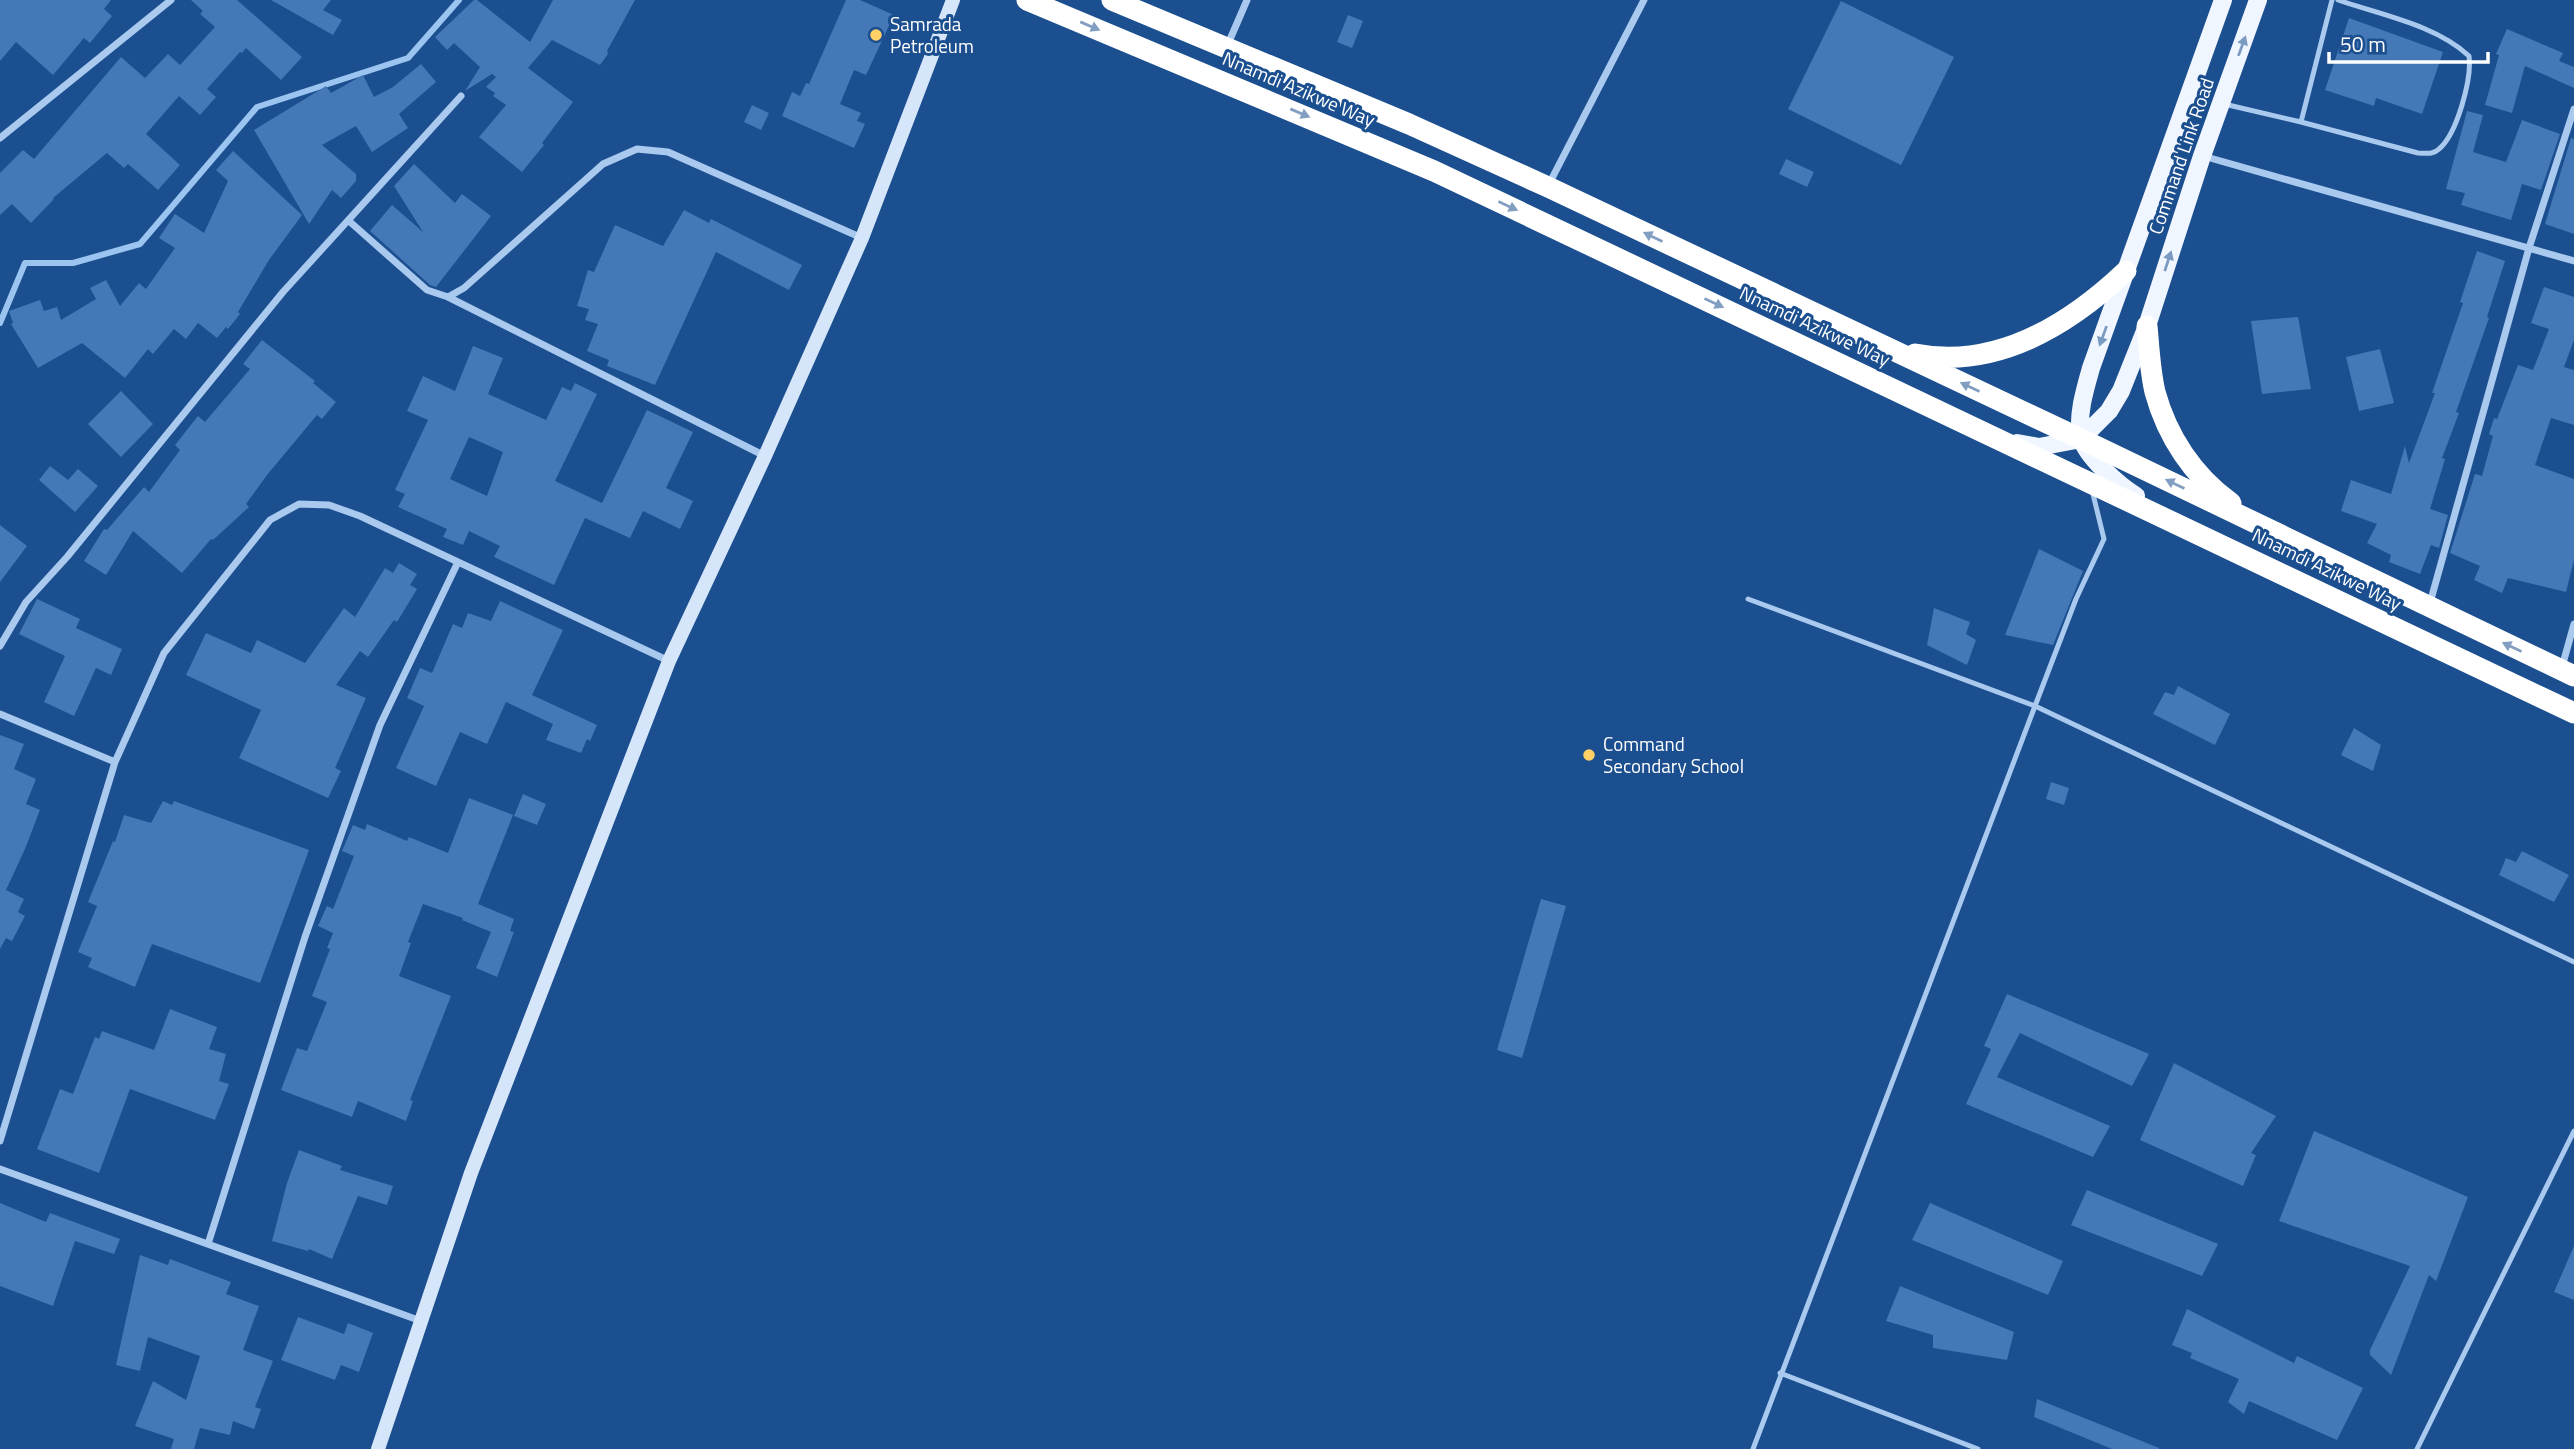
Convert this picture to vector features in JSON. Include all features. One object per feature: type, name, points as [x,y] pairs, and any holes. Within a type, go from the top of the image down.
[{"type":"highway","name":"Nnamdi Azikwe Way","points":[[1027,0],[1434,171],[2574,713]]},
{"type":"highway","name":"Nnamdi Azikwe Way","points":[[1112,0],[1409,124],[1548,187],[2568,673]]},
{"type":"highway","points":[[1868,340],[1935,358],[1967,358],[2001,350],[2064,321],[2095,301],[2126,271]]},
{"type":"highway","points":[[2147,326],[2155,390],[2169,430],[2191,466],[2217,493],[2269,531]]},
{"type":"main road","name":"Command Link Road","points":[[2081,439],[2081,404],[2091,368],[2223,0]]},
{"type":"main road","name":"Command Link Road","points":[[2081,439],[2109,411],[2115,401],[2147,326],[2202,156],[2258,0]]},
{"type":"main road","points":[[2007,442],[2039,447],[2081,439],[2116,484],[2165,517]]},
{"type":"street","points":[[0,138],[171,0]]},
{"type":"street","points":[[378,1449],[471,1173],[669,661],[765,456],[862,238],[953,0]]},
{"type":"street","points":[[1227,48],[1247,0]]},
{"type":"street","points":[[1548,187],[1644,0]]},
{"type":"street","points":[[0,646],[26,602],[67,557],[283,292],[461,96]]},
{"type":"street","points":[[2429,607],[2529,248],[2574,109]]},
{"type":"street","points":[[448,297],[464,288],[603,164],[637,149],[668,152],[862,238]]},
{"type":"street","points":[[2202,156],[2574,261]]},
{"type":"street","points":[[349,220],[427,290],[448,297],[765,456]]},
{"type":"street","points":[[0,1140],[115,762],[164,653],[270,520],[299,505],[329,505],[360,516],[669,661]]},
{"type":"street","points":[[208,1244],[305,937],[380,725],[458,562]]},
{"type":"street","points":[[2568,673],[2574,624]]},
{"type":"street","points":[[0,714],[115,762]]},
{"type":"street","points":[[0,1169],[421,1321]]},
{"type":"lane","points":[[2301,122],[2332,0]]},
{"type":"lane","points":[[2221,104],[2418,153],[2431,154],[2439,150],[2451,134],[2464,97],[2471,66],[2469,56],[2459,47],[2422,29],[2338,0]]},
{"type":"lane","points":[[1753,1449],[2076,598],[2104,539],[2089,481]]},
{"type":"lane","points":[[1748,599],[2035,706],[2574,962]]},
{"type":"lane","points":[[2417,1449],[2574,1131]]},
{"type":"lane","points":[[1780,1373],[1979,1449]]},
{"type":"building","points":[[0,0],[111,0],[104,9],[112,16],[90,43],[84,38],[53,75],[16,42],[0,61]]},
{"type":"building","points":[[191,0],[237,0],[302,57],[281,80],[246,48],[207,89],[216,97],[200,115],[179,96],[146,134],[180,165],[158,190],[128,164],[124,168],[107,153],[53,198],[31,223],[12,204],[0,215],[0,173],[23,150],[34,159],[121,57],[145,78],[168,54],[180,65],[215,27],[200,14],[203,11]]},
{"type":"building","points":[[271,0],[331,0],[323,10],[342,20],[333,35]]},
{"type":"building","points":[[474,0],[530,42],[553,0],[635,0],[600,65],[552,40],[528,68],[573,102],[522,172],[479,137],[506,105],[486,87],[496,77],[492,74],[465,91],[480,67],[454,43],[447,50],[435,37]]},
{"type":"building","points":[[846,0],[860,0],[894,15],[866,75],[854,70],[840,104],[861,113],[857,121],[865,124],[854,148],[782,116],[792,92],[800,96],[806,83],[809,84]]},
{"type":"building","points":[[1841,1],[1954,57],[1901,165],[1788,109]]},
{"type":"building","points":[[1348,15],[1363,21],[1352,48],[1337,42]]},
{"type":"building","points":[[2349,18],[2443,52],[2422,114],[2376,98],[2374,106],[2325,90]]},
{"type":"building","points":[[2507,29],[2563,53],[2559,61],[2574,67],[2574,88],[2525,66],[2512,113],[2485,105],[2499,55],[2496,54]]},
{"type":"building","points":[[421,64],[436,82],[399,114],[408,128],[372,152],[356,126],[322,145],[356,174],[356,181],[341,198],[332,190],[309,224],[254,130],[326,86],[331,93],[363,75],[374,97],[393,87]]},
{"type":"building","points":[[752,105],[769,113],[761,130],[744,122]]},
{"type":"building","points":[[2467,111],[2483,115],[2473,152],[2506,162],[2522,120],[2560,134],[2541,190],[2522,184],[2511,220],[2461,205],[2465,193],[2446,189]]},
{"type":"building","points":[[2571,138],[2574,139],[2574,234],[2545,224]]},
{"type":"building","points":[[233,151],[302,215],[269,260],[238,312],[240,314],[228,329],[226,327],[217,338],[198,323],[186,339],[174,329],[153,354],[148,349],[125,378],[82,343],[38,368],[11,324],[13,323],[9,311],[40,300],[44,311],[57,307],[61,320],[96,299],[90,288],[106,280],[120,306],[139,283],[146,289],[175,248],[159,238],[175,214],[204,233],[228,181],[216,170]]},
{"type":"building","points":[[1786,159],[1814,172],[1807,187],[1779,174]]},
{"type":"building","points":[[414,164],[455,203],[462,194],[491,216],[436,287],[430,285],[370,231],[392,205],[423,232],[394,186]]},
{"type":"building","points":[[684,210],[709,223],[711,219],[802,265],[789,290],[716,252],[655,385],[607,366],[609,360],[587,351],[598,324],[585,320],[589,309],[577,306],[588,270],[594,272],[615,225],[663,246]]},
{"type":"building","points":[[2477,251],[2505,261],[2487,317],[2489,318],[2456,412],[2459,413],[2442,458],[2445,459],[2430,509],[2448,515],[2439,548],[2431,545],[2420,574],[2389,562],[2391,555],[2367,543],[2377,524],[2341,511],[2351,480],[2391,494],[2405,446],[2409,463],[2435,393],[2432,393],[2463,303],[2460,302]]},
{"type":"building","points":[[2544,287],[2574,297],[2574,340],[2564,367],[2574,370],[2574,425],[2551,418],[2535,465],[2574,479],[2574,560],[2566,592],[2508,578],[2502,593],[2474,580],[2480,566],[2450,553],[2475,474],[2482,476],[2493,436],[2489,434],[2494,418],[2497,419],[2518,365],[2533,370],[2549,329],[2531,323]]},
{"type":"building","points":[[2298,317],[2311,389],[2262,394],[2251,321]]},
{"type":"building","points":[[262,340],[315,381],[313,383],[336,402],[322,419],[317,415],[267,475],[246,504],[249,507],[211,539],[182,573],[133,531],[106,575],[84,561],[104,529],[107,530],[144,487],[149,492],[180,450],[175,445],[198,416],[205,422],[250,369],[243,364]]},
{"type":"building","points":[[473,346],[503,358],[488,394],[546,420],[562,387],[571,391],[575,383],[597,394],[555,481],[602,503],[647,410],[693,432],[666,488],[693,501],[680,529],[643,511],[630,538],[585,518],[554,585],[494,557],[500,546],[469,531],[463,545],[443,537],[447,529],[398,507],[405,494],[395,490],[428,420],[407,411],[423,376],[455,391]],"holes":[[[469,437],[503,452],[487,496],[450,479]]]},
{"type":"building","points":[[2380,349],[2394,403],[2359,411],[2346,357]]},
{"type":"building","points":[[121,391],[153,424],[121,457],[88,424]]},
{"type":"building","points":[[50,466],[68,480],[78,469],[98,486],[75,512],[39,480]]},
{"type":"building","points":[[0,525],[27,546],[0,582]]},
{"type":"building","points":[[2039,549],[2083,571],[2053,645],[2005,635]]},
{"type":"building","points":[[399,563],[417,574],[410,585],[417,589],[397,622],[394,620],[368,657],[360,651],[336,685],[366,698],[335,768],[341,771],[328,798],[239,758],[261,710],[186,675],[206,633],[251,653],[257,640],[305,663],[344,608],[355,617],[385,568],[393,573]]},
{"type":"building","points":[[37,599],[80,619],[76,628],[122,649],[111,675],[96,668],[74,716],[44,702],[65,656],[19,634]]},
{"type":"building","points":[[500,601],[563,630],[532,695],[597,725],[590,741],[587,739],[581,753],[546,740],[553,724],[506,702],[487,744],[460,732],[436,786],[396,768],[424,706],[407,698],[420,668],[432,673],[453,624],[462,628],[468,613],[491,621]]},
{"type":"building","points":[[1934,608],[1970,622],[1966,634],[1976,640],[1967,665],[1927,645]]},
{"type":"building","points":[[2178,686],[2230,714],[2215,745],[2153,714],[2165,692],[2174,695]]},
{"type":"building","points":[[2354,728],[2381,745],[2373,771],[2341,755]]},
{"type":"building","points":[[0,735],[24,744],[14,769],[36,779],[26,804],[40,810],[6,890],[24,899],[18,912],[25,916],[12,941],[6,938],[0,949]]},
{"type":"building","points":[[2051,782],[2069,788],[2064,805],[2046,799]]},
{"type":"building","points":[[523,794],[546,804],[537,825],[514,816]]},
{"type":"building","points":[[469,798],[513,815],[478,904],[514,919],[510,931],[514,932],[497,977],[476,968],[491,932],[462,920],[463,918],[423,904],[408,942],[411,943],[399,976],[451,996],[410,1100],[413,1101],[406,1121],[358,1101],[352,1117],[281,1090],[297,1048],[307,1051],[327,1002],[312,996],[330,949],[327,948],[333,933],[318,926],[327,906],[333,909],[354,856],[342,851],[353,825],[365,830],[367,824],[407,841],[409,837],[448,853]]},
{"type":"building","points":[[163,801],[172,805],[174,801],[309,850],[260,983],[152,944],[135,987],[88,967],[92,958],[78,952],[97,906],[88,902],[124,815],[151,823]]},
{"type":"building","points":[[2522,851],[2569,875],[2554,902],[2499,875],[2506,858],[2516,862]]},
{"type":"building","points":[[1541,899],[1566,906],[1522,1058],[1497,1050]]},
{"type":"building","points":[[2007,994],[2149,1054],[2132,1086],[2020,1033],[1997,1077],[2110,1126],[2093,1157],[1966,1104],[1991,1049],[1984,1046]]},
{"type":"building","points":[[170,1009],[217,1027],[209,1049],[226,1054],[219,1081],[229,1084],[215,1120],[130,1089],[99,1173],[37,1149],[60,1089],[73,1094],[95,1037],[99,1039],[102,1031],[154,1050]]},
{"type":"building","points":[[2174,1063],[2276,1116],[2251,1153],[2256,1155],[2243,1186],[2140,1140]]},
{"type":"building","points":[[2314,1131],[2468,1197],[2436,1281],[2429,1275],[2391,1375],[2370,1355],[2370,1350],[2410,1266],[2279,1221]]},
{"type":"building","points":[[299,1150],[342,1166],[340,1170],[393,1186],[387,1205],[358,1196],[332,1259],[309,1249],[308,1251],[272,1241],[287,1183]]},
{"type":"building","points":[[2087,1190],[2218,1244],[2202,1276],[2071,1225]]},
{"type":"building","points":[[0,1203],[46,1222],[50,1213],[120,1239],[114,1254],[75,1241],[53,1306],[0,1286]]},
{"type":"building","points":[[1930,1203],[2063,1261],[2048,1295],[1912,1240]]},
{"type":"building","points":[[2574,1246],[2574,1300],[2554,1292]]},
{"type":"building","points":[[140,1255],[168,1265],[170,1259],[231,1282],[226,1294],[259,1306],[243,1350],[273,1361],[255,1407],[261,1409],[254,1429],[233,1421],[230,1435],[200,1428],[194,1449],[171,1449],[174,1439],[135,1426],[153,1381],[186,1400],[200,1356],[148,1337],[140,1371],[116,1365]]},
{"type":"building","points":[[1900,1286],[2014,1332],[2007,1360],[1933,1348],[1933,1335],[1886,1321]]},
{"type":"building","points":[[2187,1309],[2294,1363],[2297,1356],[2363,1388],[2337,1440],[2249,1401],[2244,1414],[2228,1402],[2239,1379],[2190,1358],[2192,1353],[2172,1345]]},
{"type":"building","points":[[298,1317],[344,1334],[348,1323],[373,1333],[359,1372],[341,1365],[335,1380],[281,1360]]},
{"type":"building","points":[[2037,1399],[2159,1449],[2112,1449],[2034,1417]]},
{"type":"waterway","points":[[0,323],[25,263],[73,263],[140,244],[257,107],[408,58],[459,0]]},
{"type":"place","name":"Samrada Petroleum","points":[[876,35]]},
{"type":"place","name":"Command Secondary School","points":[[1589,755]]}]
